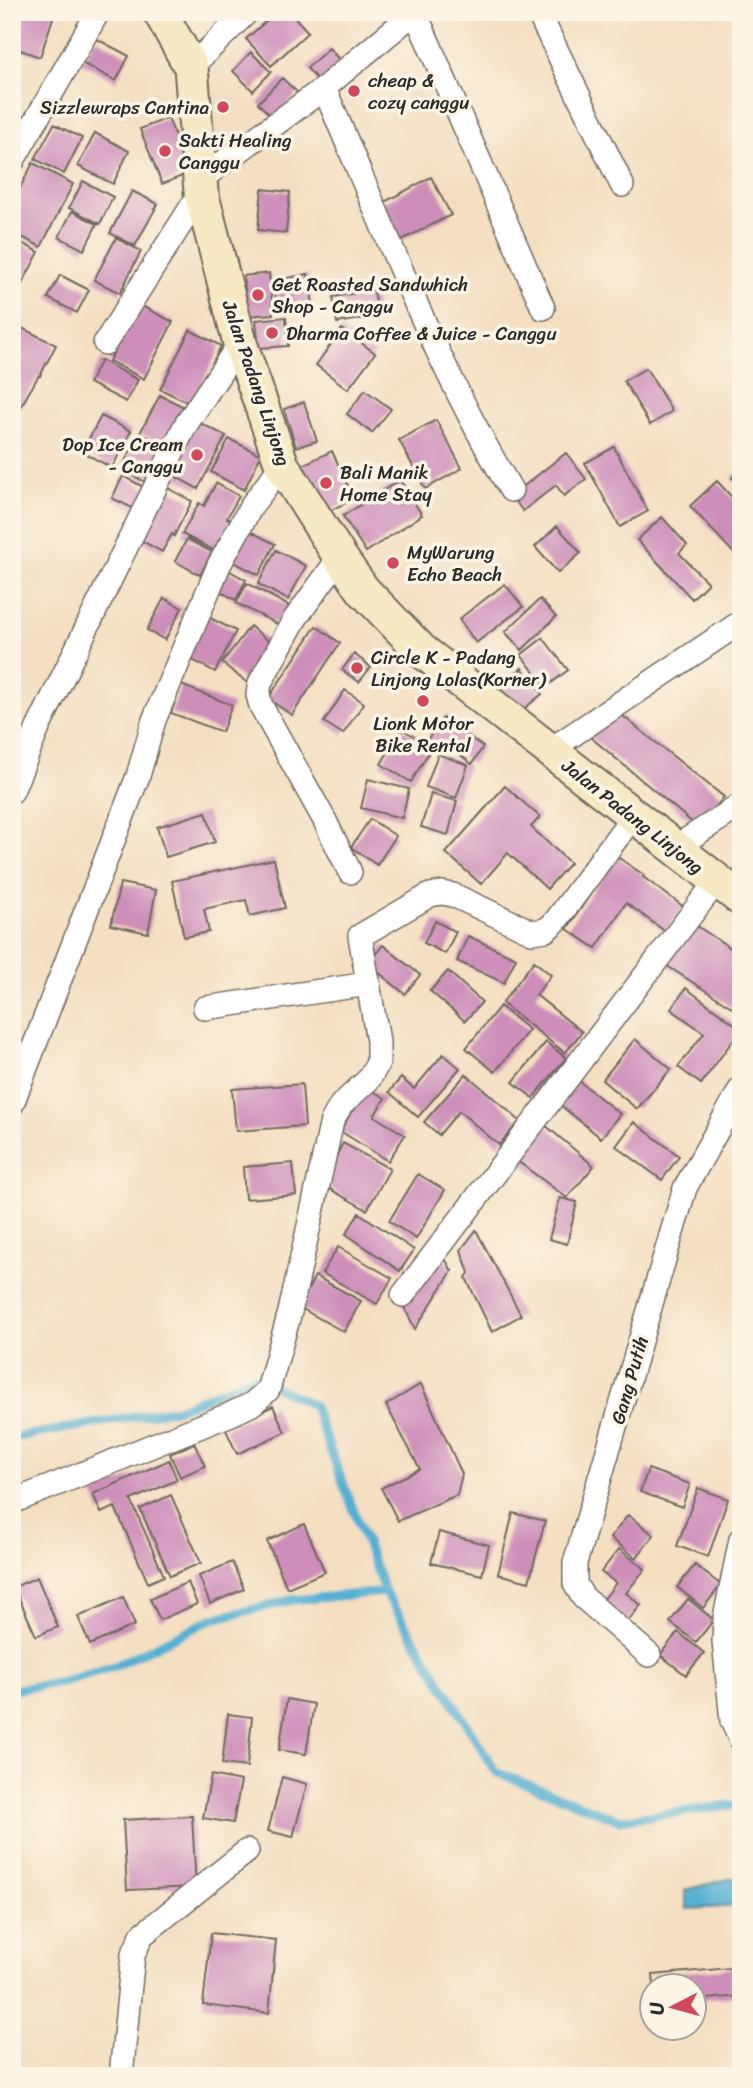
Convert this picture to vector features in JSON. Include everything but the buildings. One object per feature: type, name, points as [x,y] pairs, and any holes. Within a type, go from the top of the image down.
[{"type":"street","points":[[12,162],[99,12]]},
{"type":"street","name":"Jalan Padang Linjong","points":[[160,12],[191,67],[201,185],[240,343],[282,465],[340,557],[363,590],[421,650],[729,890]]},
{"type":"street","points":[[191,67],[247,12]]},
{"type":"street","points":[[104,343],[201,185],[415,12],[543,308]]},
{"type":"street","points":[[538,12],[622,184]]},
{"type":"street","points":[[324,88],[424,321],[475,425],[511,490]]},
{"type":"street","points":[[12,791],[38,728],[185,426],[240,343]]},
{"type":"street","points":[[12,1104],[138,776],[154,720],[219,565],[252,505],[282,465]]},
{"type":"street","points":[[340,557],[295,619],[260,683],[258,695],[261,706],[324,818],[350,872]]},
{"type":"street","points":[[550,750],[741,622]]},
{"type":"street","points":[[674,848],[741,804]]},
{"type":"street","points":[[12,1502],[232,1414],[252,1404],[268,1390],[290,1312],[332,1121],[341,1105],[369,1079],[378,1063],[378,1041],[360,936],[430,895],[442,893],[453,895],[532,932],[546,930],[555,922],[633,816]]},
{"type":"street","points":[[404,1295],[729,890]]},
{"type":"street","points":[[205,1008],[368,984]]},
{"type":"street","name":"Gang Putih","points":[[649,1655],[583,1597],[575,1584],[575,1563],[685,1188],[741,1088]]},
{"type":"street","points":[[741,1539],[725,1618],[724,1641],[732,1721],[741,1740]]},
{"type":"street","points":[[121,2076],[133,1955],[142,1935],[247,1850]]},
{"type":"water","points":[[732,1878],[741,1880],[741,1906],[687,1909],[685,1890]]},
{"type":"waterway","points":[[12,1438],[177,1409],[255,1377],[313,1405],[385,1592],[496,1772],[619,1820],[741,1804]]},
{"type":"waterway","points":[[12,1690],[62,1682],[115,1666],[212,1619],[292,1600],[385,1592]]},
{"type":"place","name":"cheap & cozy canggu","points":[[354,91]]},
{"type":"place","name":"Sizzlewraps Cantina","points":[[223,107]]},
{"type":"place","name":"Sakti Healing Canggu","points":[[165,151]]},
{"type":"place","name":"Get Roasted Sandwhich Shop - Canggu","points":[[258,295]]},
{"type":"place","name":"Dharma Coffee & Juice - Canggu","points":[[272,333]]},
{"type":"place","name":"Dop Ice Cream - Canggu","points":[[197,455]]},
{"type":"place","name":"Bali Manik Home Stay","points":[[326,483]]},
{"type":"place","name":"MyWarung Echo Beach","points":[[393,563]]},
{"type":"place","name":"Circle K - Padang Linjong Lolas(Korner)","points":[[357,668]]},
{"type":"place","name":"Lionk Motor Bike Rental","points":[[423,701]]}]
